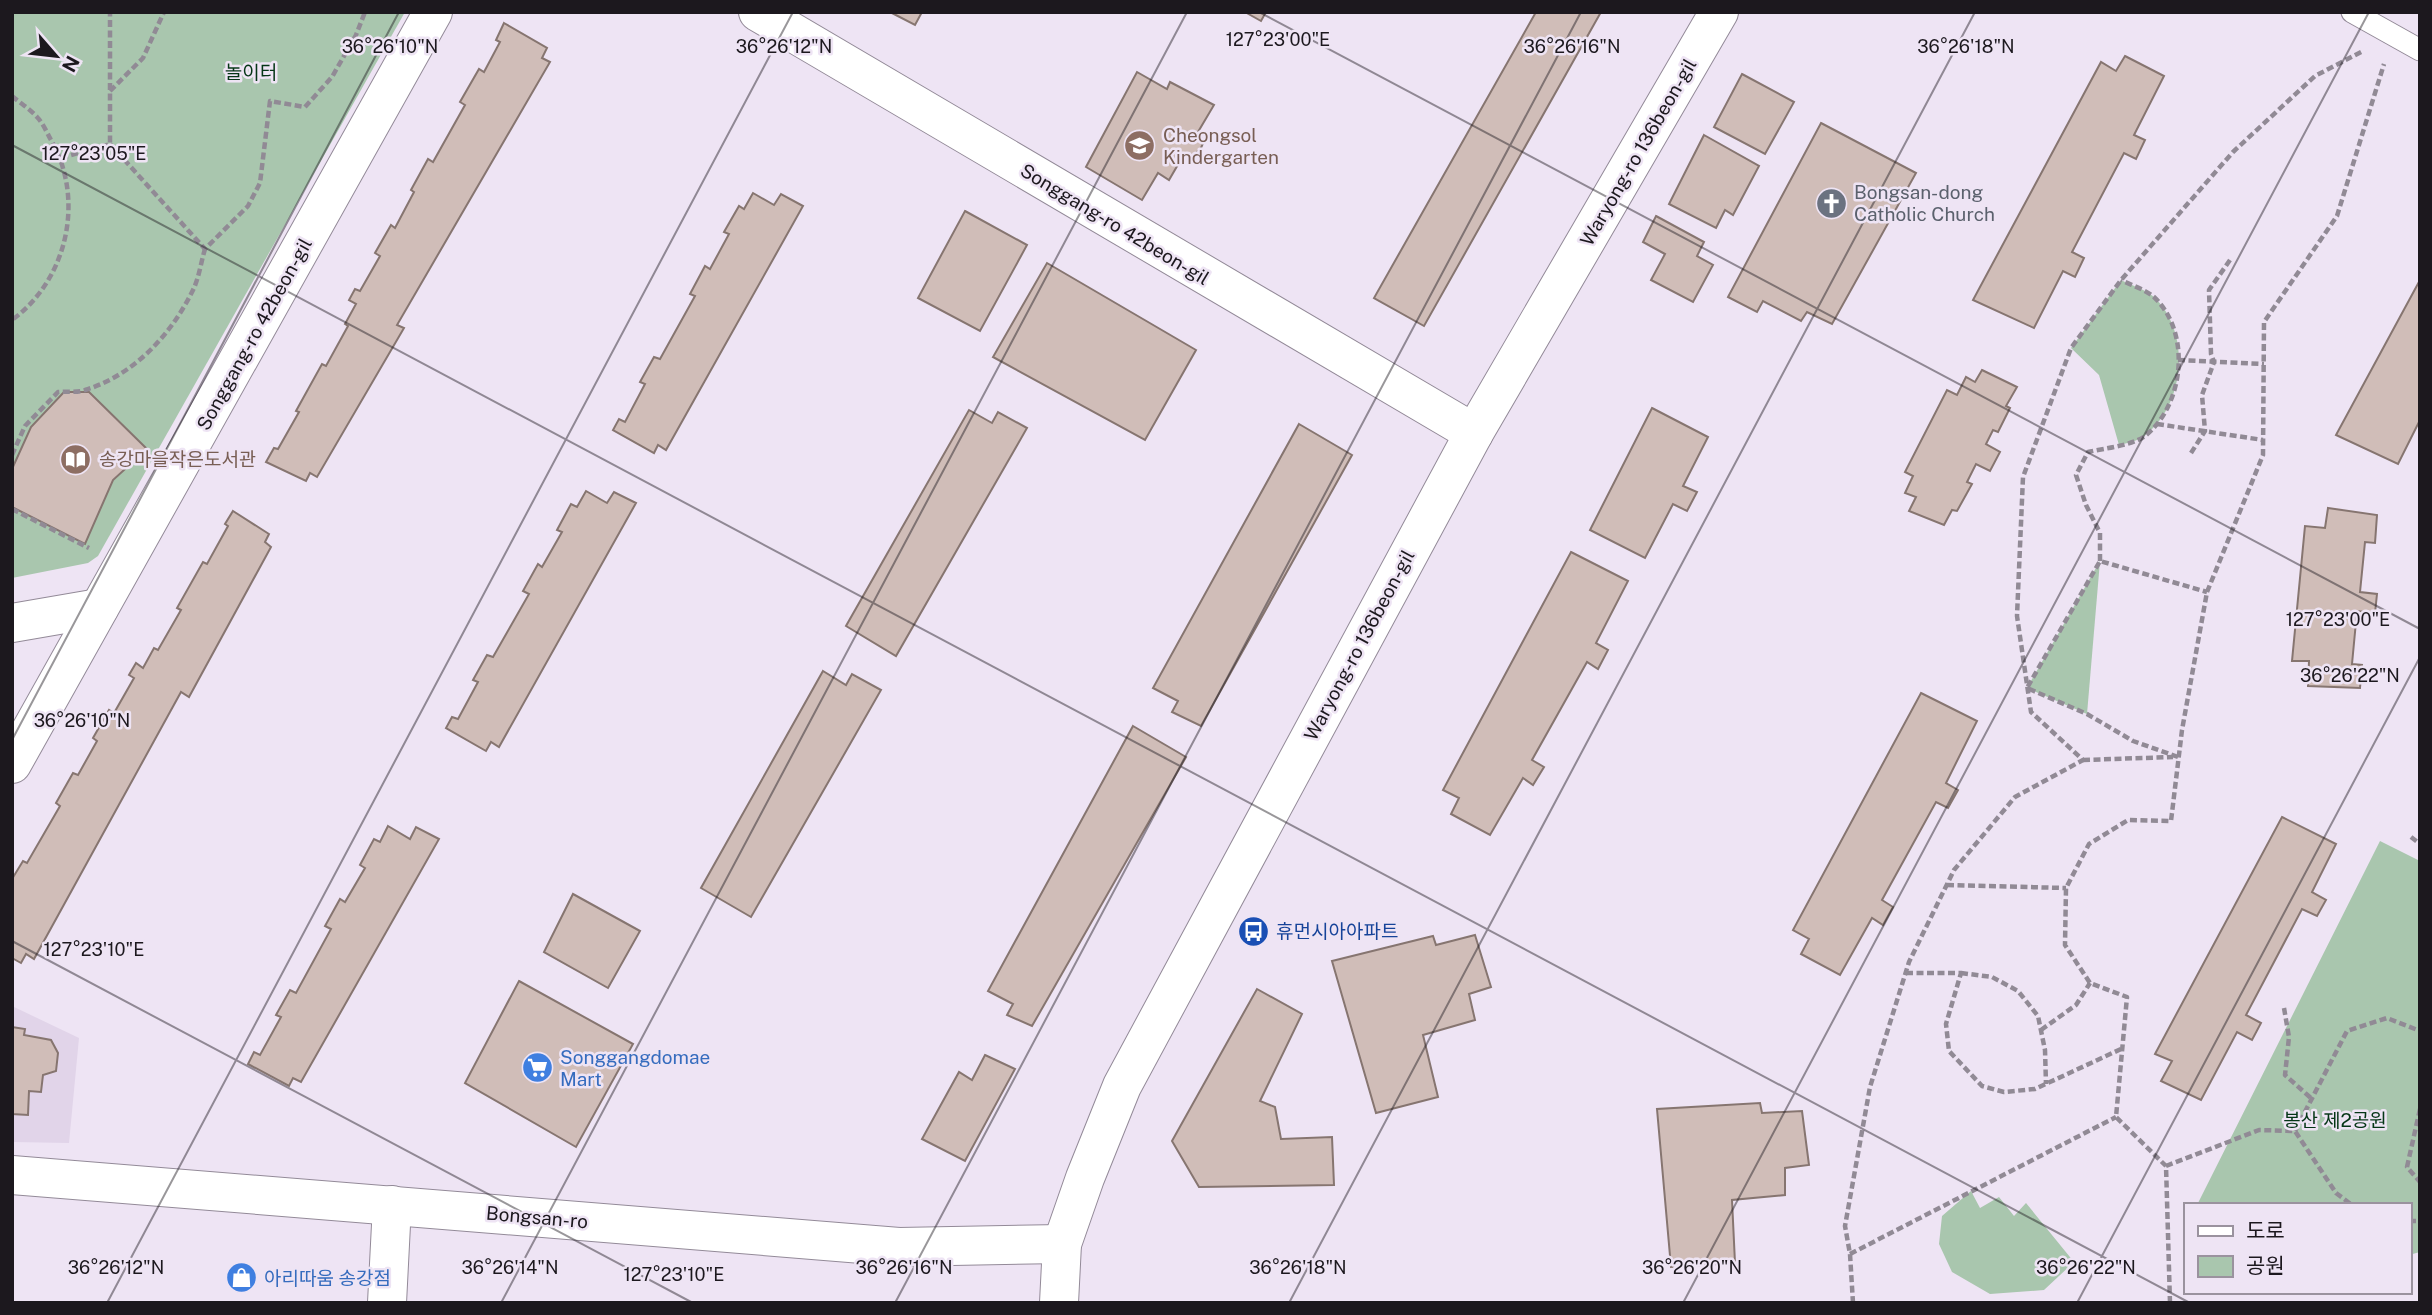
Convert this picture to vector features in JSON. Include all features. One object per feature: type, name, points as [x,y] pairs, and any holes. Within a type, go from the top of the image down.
[{"type":"main road","name":"Songgang-ro 42beon-gil","points":[[12,764],[433,12]]},
{"type":"main road","name":"Songgang-ro 42beon-gil","points":[[758,12],[1474,433]]},
{"type":"main road","name":"Waryong-ro 136beon-gil","points":[[1059,1303],[1062,1244],[1122,1086],[1474,433],[1719,12]]},
{"type":"main road","points":[[12,623],[99,608]]},
{"type":"main road","name":"Bongsan-ro","points":[[12,1175],[899,1247],[1062,1244]]},
{"type":"main road","points":[[387,1303],[392,1205]]},
{"type":"lane","points":[[2352,12],[2420,50]]},
{"type":"path","points":[[110,12],[110,144],[205,248]]},
{"type":"path","points":[[110,91],[143,58],[164,12]]},
{"type":"path","points":[[12,455],[25,426],[58,391],[83,391],[116,376],[146,357],[172,326],[194,288],[205,248],[248,206],[260,183],[270,101],[304,107],[332,77],[356,35],[365,12]]},
{"type":"path","points":[[2083,760],[2031,712],[2017,616],[2023,477],[2071,348],[2121,280],[2233,152],[2315,76],[2392,36]]},
{"type":"path","points":[[2116,1116],[2127,997],[2090,983],[2065,945],[2066,888],[2089,844],[2128,820],[2171,821],[2178,757],[2207,592],[2263,455],[2264,322],[2337,216],[2392,36]]},
{"type":"path","points":[[12,96],[38,118],[61,158],[70,201],[64,245],[46,286],[12,320]]},
{"type":"path","points":[[61,158],[110,144]]},
{"type":"path","points":[[2192,453],[2205,431],[2202,395],[2214,362],[2211,354],[2209,290],[2230,260]]},
{"type":"path","points":[[2027,688],[2100,561],[2100,533],[2086,505],[2076,475],[2088,452],[2143,438],[2163,418],[2179,379],[2175,328],[2154,297],[2121,280]]},
{"type":"path","points":[[2178,360],[2264,365]]},
{"type":"path","points":[[2157,424],[2263,440]]},
{"type":"path","points":[[12,509],[124,566]]},
{"type":"path","points":[[2100,561],[2207,592]]},
{"type":"path","points":[[2027,688],[2087,714],[2133,740],[2178,757]]},
{"type":"path","points":[[1853,1303],[1845,1226],[1870,1087],[1909,962],[1954,870],[2015,797],[2083,760],[2178,757]]},
{"type":"path","points":[[2411,837],[2420,844]]},
{"type":"path","points":[[1947,885],[2066,888]]},
{"type":"path","points":[[1906,973],[1961,973],[1992,977],[2018,991],[2038,1016],[2045,1050],[2046,1084]]},
{"type":"path","points":[[1961,973],[1946,1024],[1949,1051],[1982,1086],[2004,1092],[2035,1089],[2122,1049]]},
{"type":"path","points":[[2041,1030],[2076,1005],[2090,983]]},
{"type":"path","points":[[2284,1008],[2289,1037],[2285,1075],[2312,1099]]},
{"type":"path","points":[[2295,1131],[2347,1031],[2387,1018],[2420,1031]]},
{"type":"path","points":[[2420,1110],[2407,1167],[2420,1182]]},
{"type":"path","points":[[1850,1254],[2116,1116]]},
{"type":"path","points":[[2116,1116],[2166,1166],[2170,1303]]},
{"type":"path","points":[[2166,1166],[2259,1130],[2295,1131]]},
{"type":"path","points":[[2295,1131],[2336,1193],[2349,1203]]},
{"type":"shaded area","points":[[12,1006],[79,1038],[69,1143],[12,1142]]},
{"type":"green space","name":"놀이터","points":[[12,12],[405,12],[98,556],[88,563],[12,578]]},
{"type":"green space","points":[[2121,280],[2151,294],[2166,312],[2174,330],[2179,369],[2168,407],[2158,423],[2142,438],[2119,445],[2099,375],[2071,348]]},
{"type":"green space","points":[[2100,561],[2087,714],[2027,688]]},
{"type":"green space","name":"봉산 제2공원","points":[[2380,841],[2420,861],[2420,1252],[2411,1254],[2411,1203],[2198,1203]]},
{"type":"green space","points":[[1971,1191],[1980,1208],[1999,1197],[2014,1216],[2026,1203],[2074,1262],[2044,1290],[1990,1294],[1952,1272],[1939,1244],[1942,1216]]},
{"type":"building","points":[[890,12],[922,12],[915,25]]},
{"type":"building","points":[[1245,12],[1266,12],[1261,21]]},
{"type":"building","points":[[1536,12],[1601,12],[1424,326],[1374,298]]},
{"type":"building","points":[[504,23],[547,48],[542,58],[550,62],[397,325],[404,328],[317,477],[310,473],[306,481],[266,462],[274,448],[278,449],[322,364],[326,366],[348,326],[345,324],[356,304],[349,300],[355,289],[360,291],[380,256],[375,253],[391,225],[395,228],[428,159],[433,162],[465,105],[460,102],[479,69],[484,72],[500,42],[496,40]]},
{"type":"building","points":[[2125,56],[2164,76],[2134,135],[2145,140],[2136,159],[2124,153],[2072,252],[2084,258],[2075,277],[2063,271],[2034,328],[1973,300],[2101,62],[2116,71]]},
{"type":"building","points":[[1137,72],[1167,89],[1170,82],[1214,105],[1198,132],[1204,141],[1201,148],[1195,154],[1183,156],[1169,180],[1158,173],[1142,200],[1086,167]]},
{"type":"building","points":[[1742,74],[1794,102],[1765,154],[1714,127]]},
{"type":"building","points":[[1821,123],[1916,173],[1832,324],[1807,312],[1801,321],[1763,301],[1757,312],[1728,297]]},
{"type":"building","points":[[1704,135],[1759,166],[1733,215],[1725,210],[1716,228],[1669,204]]},
{"type":"building","points":[[753,193],[774,205],[781,194],[803,206],[666,450],[658,445],[654,453],[613,430],[619,419],[625,422],[645,384],[640,382],[654,357],[660,359],[695,296],[690,294],[705,266],[710,269],[729,234],[724,232],[739,206],[744,209]]},
{"type":"building","points":[[965,211],[1027,245],[980,331],[918,298]]},
{"type":"building","points":[[1656,216],[1704,242],[1697,256],[1713,265],[1693,302],[1651,280],[1665,254],[1643,242]]},
{"type":"building","points":[[1047,263],[1196,350],[1145,440],[993,357]]},
{"type":"building","points":[[2420,280],[2420,420],[2398,464],[2336,435]]},
{"type":"building","points":[[1982,370],[2017,387],[2006,406],[2010,408],[1998,432],[1993,430],[1986,444],[2000,452],[1990,471],[1976,464],[1967,482],[1972,484],[1957,511],[1952,510],[1944,525],[1909,511],[1916,497],[1905,493],[1913,476],[1905,472],[1947,390],[1957,395],[1966,377],[1975,382]]},
{"type":"building","name":"송강마을작은도서관","points":[[64,392],[89,392],[147,449],[113,480],[85,544],[12,507],[12,469],[31,427]]},
{"type":"building","points":[[1652,408],[1708,437],[1683,486],[1697,492],[1687,511],[1673,504],[1645,558],[1590,530]]},
{"type":"building","points":[[969,410],[992,423],[998,412],[1027,428],[896,656],[846,626]]},
{"type":"building","points":[[1299,424],[1352,455],[1201,726],[1172,712],[1178,701],[1153,688]]},
{"type":"building","points":[[586,491],[607,503],[614,492],[636,503],[499,747],[491,742],[486,751],[446,728],[452,717],[458,719],[478,682],[473,680],[487,655],[493,657],[529,594],[523,591],[538,564],[542,567],[562,532],[557,530],[571,504],[577,507]]},
{"type":"building","points":[[2328,508],[2377,515],[2375,543],[2365,542],[2360,592],[2377,594],[2375,613],[2357,611],[2352,664],[2362,665],[2360,688],[2308,686],[2309,661],[2292,661],[2305,526],[2325,528]]},
{"type":"building","points":[[233,511],[269,534],[265,542],[271,547],[189,697],[181,692],[34,959],[26,954],[21,963],[12,958],[12,879],[23,861],[27,863],[60,806],[56,803],[73,773],[78,775],[97,741],[93,738],[109,710],[114,713],[134,678],[129,675],[136,663],[143,668],[154,648],[158,650],[181,610],[177,608],[203,562],[207,564],[228,526],[225,524]]},
{"type":"building","points":[[1571,552],[1628,581],[1596,643],[1608,650],[1598,669],[1587,662],[1532,760],[1544,767],[1533,785],[1523,778],[1490,835],[1451,814],[1459,798],[1443,790]]},
{"type":"building","points":[[823,671],[846,685],[852,674],[881,690],[751,917],[701,888]]},
{"type":"building","points":[[1921,693],[1977,721],[1946,783],[1958,790],[1948,808],[1936,802],[1882,900],[1893,907],[1883,925],[1872,918],[1840,975],[1801,954],[1809,939],[1793,930]]},
{"type":"building","points":[[1133,726],[1186,757],[1032,1026],[1007,1015],[1013,1004],[988,991]]},
{"type":"building","points":[[2282,817],[2336,844],[2312,892],[2326,900],[2317,916],[2302,909],[2246,1015],[2261,1023],[2252,1040],[2237,1032],[2201,1100],[2161,1081],[2172,1061],[2155,1054]]},
{"type":"building","points":[[388,826],[410,839],[416,827],[439,839],[301,1082],[293,1078],[289,1086],[248,1064],[254,1052],[260,1055],[281,1017],[276,1015],[290,990],[296,993],[331,929],[325,926],[340,899],[345,902],[365,868],[360,865],[374,839],[380,842]]},
{"type":"building","points":[[573,894],[640,931],[608,988],[544,952]]},
{"type":"building","points":[[1475,935],[1491,987],[1469,994],[1475,1020],[1423,1035],[1438,1097],[1376,1113],[1332,961],[1433,936],[1436,945]]},
{"type":"building","points":[[519,981],[633,1044],[576,1147],[465,1083]]},
{"type":"building","points":[[1257,989],[1302,1014],[1260,1101],[1275,1107],[1281,1139],[1332,1137],[1334,1185],[1199,1187],[1172,1141]]},
{"type":"building","points":[[12,1027],[25,1029],[24,1035],[51,1040],[58,1053],[56,1071],[43,1075],[41,1092],[29,1091],[28,1115],[12,1114]]},
{"type":"building","points":[[985,1055],[1015,1069],[965,1161],[922,1139],[959,1072],[972,1080]]},
{"type":"building","points":[[1760,1103],[1762,1113],[1802,1111],[1809,1165],[1785,1168],[1785,1195],[1732,1200],[1735,1263],[1671,1267],[1657,1109]]},
{"type":"place","name":"Cheongsol Kindergarten","points":[[1140,146]]},
{"type":"place","name":"Bongsan-dong Catholic Church","points":[[1831,203]]},
{"type":"place","name":"송강마을작은도서관","points":[[76,459]]},
{"type":"place","name":"휴먼시아아파트","points":[[1253,931]]},
{"type":"place","name":"Songgangdomae Mart","points":[[537,1068]]},
{"type":"place","name":"아리따움 송강점","points":[[241,1278]]}]
